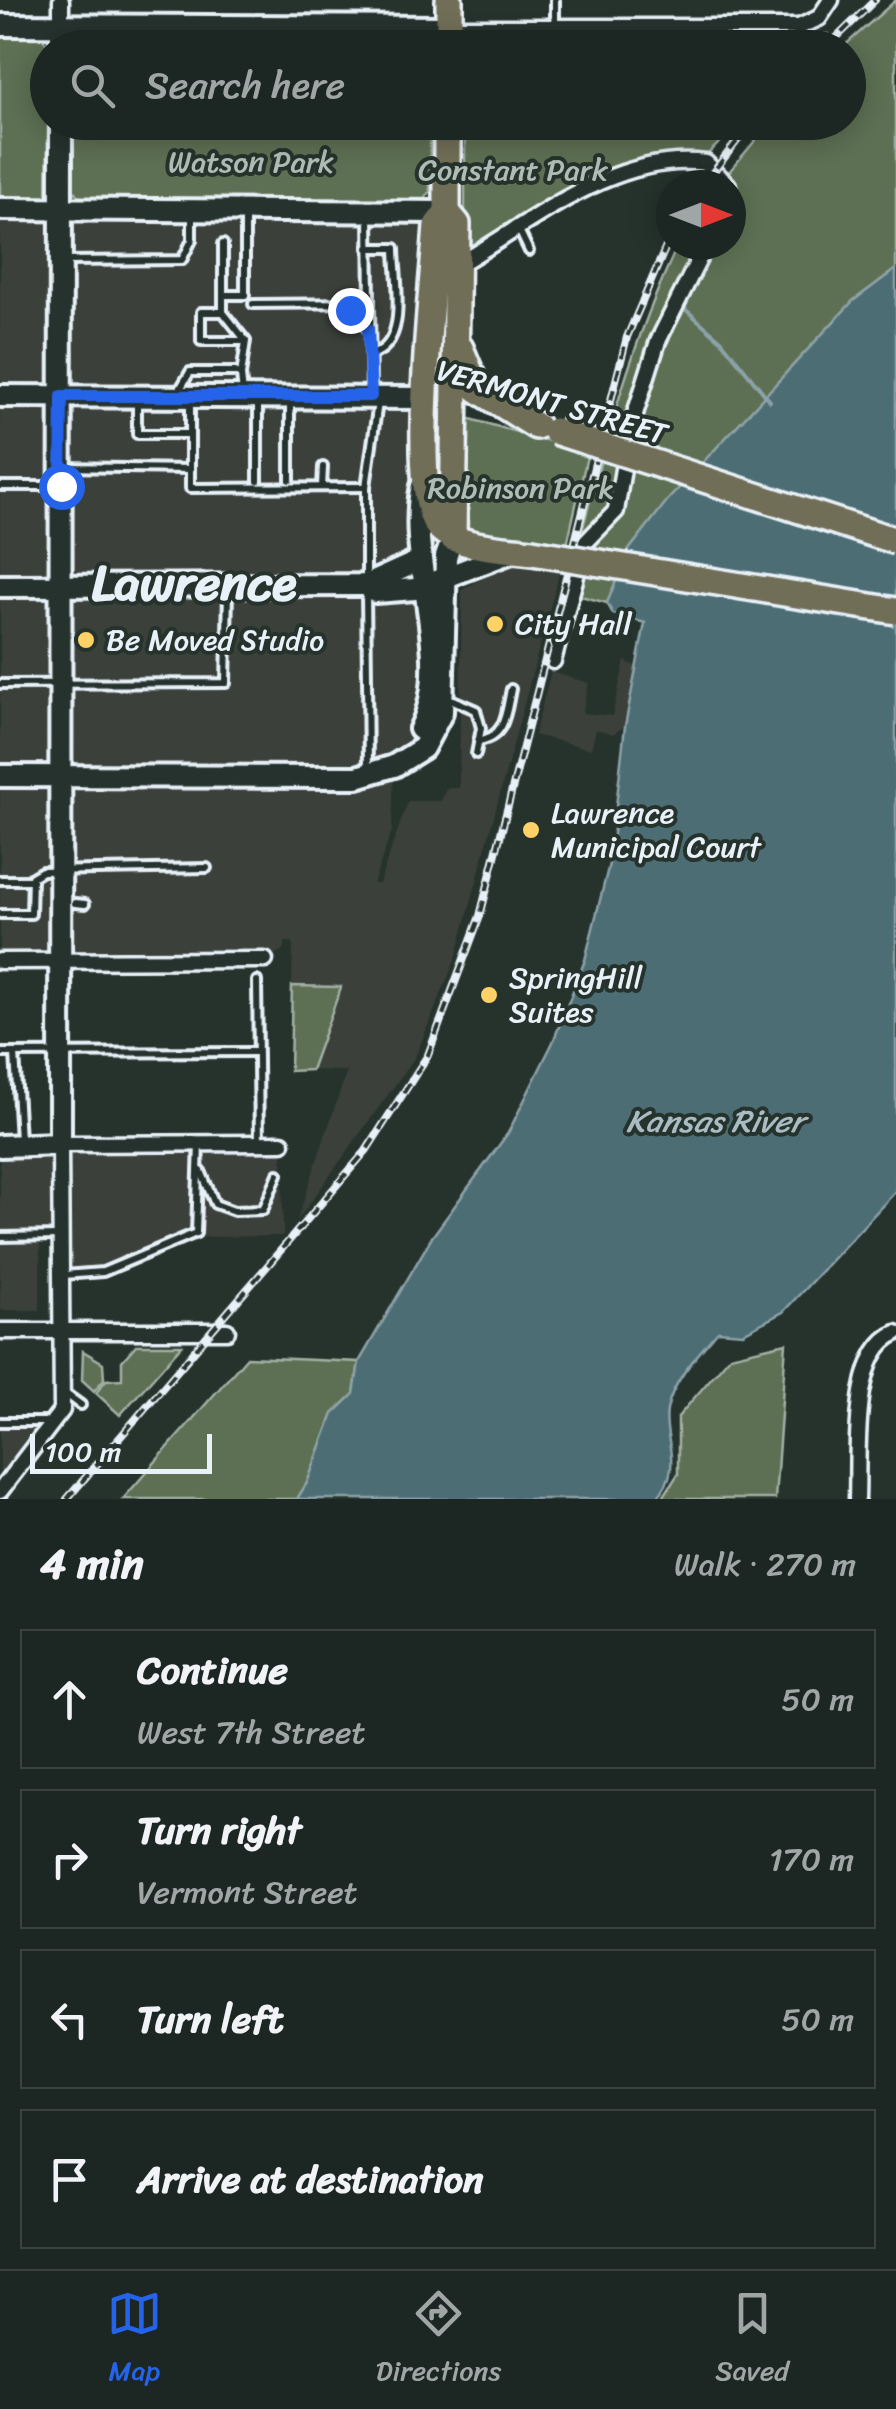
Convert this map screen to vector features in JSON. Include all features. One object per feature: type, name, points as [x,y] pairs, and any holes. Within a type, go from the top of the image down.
[{"type":"highway","points":[[448,0],[448,30]]},
{"type":"highway","points":[[447,140],[447,212],[457,224],[454,323],[424,475],[430,514],[438,528],[453,538],[526,552],[896,612]]},
{"type":"highway","points":[[447,212],[437,224],[439,401],[453,538]]},
{"type":"highway","points":[[454,323],[474,385],[546,428]]},
{"type":"highway","name":"VERMONT STREET","points":[[439,401],[546,428],[896,541]]},
{"type":"street","points":[[61,0],[61,30]]},
{"type":"street","points":[[491,30],[516,26],[799,26],[819,18],[831,0]]},
{"type":"street","points":[[0,25],[222,30]]},
{"type":"street","points":[[0,1490],[62,1410],[61,140]]},
{"type":"street","points":[[456,266],[573,194],[658,166],[706,163],[713,170]]},
{"type":"street","points":[[0,208],[447,212]]},
{"type":"street","points":[[553,661],[585,543],[616,512],[629,433],[658,341],[698,260]]},
{"type":"street","name":"VERMONT STREET","points":[[0,396],[183,396],[247,389],[290,396],[439,401]]},
{"type":"street","points":[[405,758],[426,718],[430,695],[418,500],[424,475]]},
{"type":"street","points":[[0,776],[369,774],[417,754],[433,735],[445,697],[446,576],[453,538]]},
{"type":"street","points":[[366,584],[375,592],[425,586],[490,557],[526,552]]},
{"type":"street","points":[[0,586],[366,584],[421,560]]},
{"type":"street","points":[[0,961],[265,960]]},
{"type":"street","points":[[10,1146],[282,1143]]},
{"type":"street","points":[[0,1331],[227,1330]]},
{"type":"street","points":[[857,1499],[865,1377],[872,1354],[889,1336]]},
{"type":"lane","points":[[555,0],[555,26]]},
{"type":"lane","points":[[62,261],[182,260],[192,240],[192,210]]},
{"type":"lane","points":[[223,295],[246,295],[244,210]]},
{"type":"lane","points":[[368,212],[368,329],[375,396],[366,487],[369,774]]},
{"type":"lane","points":[[519,230],[530,251]]},
{"type":"lane","points":[[223,244],[223,312],[246,340],[247,389],[258,481]]},
{"type":"lane","points":[[368,248],[395,248],[395,333],[385,349],[371,354]]},
{"type":"lane","points":[[350,303],[350,310],[368,329]]},
{"type":"lane","points":[[253,304],[368,303]]},
{"type":"lane","points":[[223,312],[201,312],[201,340],[246,340]]},
{"type":"lane","points":[[137,396],[137,434],[190,434]]},
{"type":"lane","points":[[183,396],[190,434],[190,488],[366,487]]},
{"type":"lane","points":[[290,396],[290,480]]},
{"type":"lane","points":[[322,467],[322,488]]},
{"type":"lane","points":[[0,486],[61,477],[190,469]]},
{"type":"lane","points":[[0,684],[226,683],[228,586]]},
{"type":"lane","points":[[478,741],[492,739],[502,729],[511,689]]},
{"type":"lane","points":[[445,697],[476,710],[481,728],[476,754]]},
{"type":"lane","points":[[0,880],[32,880],[42,871],[62,869],[208,868]]},
{"type":"lane","points":[[0,914],[32,914],[32,880]]},
{"type":"lane","points":[[75,904],[85,904]]},
{"type":"lane","points":[[257,981],[259,1143]]},
{"type":"lane","points":[[0,1053],[256,1052]]},
{"type":"lane","points":[[10,1146],[15,1053]]},
{"type":"lane","points":[[62,1275],[103,1272],[196,1233],[200,1142]]},
{"type":"lane","points":[[200,1167],[214,1204],[234,1211],[262,1210],[278,1174]]},
{"type":"lane","points":[[0,1237],[62,1236]]},
{"type":"lane","points":[[62,1391],[80,1404]]},
{"type":"lane","points":[[0,1422],[56,1422]]},
{"type":"shaded area","points":[[0,209],[447,212],[427,377],[429,615],[421,729],[405,757],[394,766],[392,830],[373,884],[379,884],[408,801],[441,801],[446,788],[459,788],[462,590],[505,566],[560,570],[456,958],[415,1057],[297,1221],[347,1071],[311,1070],[341,988],[292,986],[293,942],[285,942],[285,949],[265,960],[0,961]]},
{"type":"shaded area","points":[[625,661],[638,668],[625,726],[613,734],[596,729],[591,749],[534,735],[551,672],[589,683],[582,713],[612,716]]},
{"type":"shaded area","points":[[282,1143],[283,1236],[191,1237],[103,1272],[62,1275],[61,1236],[0,1237],[0,1146]]},
{"type":"shaded area","points":[[0,1244],[40,1244],[40,1310],[0,1310]]},
{"type":"shaded area","points":[[0,1422],[56,1422],[0,1491]]},
{"type":"green space","points":[[896,0],[896,269],[853,301],[667,501],[629,550],[607,603],[566,592],[627,372],[671,260],[746,260],[746,170],[731,170],[756,140],[866,140],[866,30],[862,30]]},
{"type":"green space","points":[[0,35],[30,36],[30,140],[48,140],[47,200],[0,201]]},
{"type":"green space","name":"Watson Park","points":[[72,140],[430,140],[430,192],[423,201],[82,201],[72,188]]},
{"type":"green space","name":"Constant Park","points":[[465,140],[722,140],[704,158],[600,174],[465,253]]},
{"type":"green space","name":"Robinson Park","points":[[467,418],[588,452],[566,549],[464,533]]},
{"type":"green space","points":[[292,986],[341,987],[311,1070],[290,1071]]},
{"type":"green space","points":[[786,1343],[775,1499],[662,1499],[678,1474],[678,1417],[730,1356]]},
{"type":"green space","points":[[136,1345],[182,1345],[120,1415],[96,1393],[106,1380],[122,1379],[122,1361]]},
{"type":"green space","points":[[83,1351],[103,1363],[104,1379],[94,1391],[82,1380]]},
{"type":"green space","points":[[247,1357],[359,1362],[354,1394],[333,1414],[297,1499],[123,1499]]},
{"type":"water","name":"Kansas River","points":[[896,269],[896,1191],[783,1312],[743,1333],[718,1331],[695,1358],[670,1399],[666,1421],[670,1475],[656,1499],[297,1499],[333,1414],[354,1394],[359,1362],[432,1237],[508,1133],[553,1042],[585,960],[610,860],[625,726],[645,623],[613,614],[607,603],[629,550],[667,501],[853,301]]},
{"type":"waterway","points":[[685,309],[721,340],[770,401]]},
{"type":"railway","points":[[844,30],[875,0]]},
{"type":"railway","points":[[715,170],[738,140]]},
{"type":"railway","points":[[67,1499],[366,1151],[428,1055],[480,916],[627,337],[660,260]]},
{"type":"place","name":"City Hall","points":[[495,624]]},
{"type":"place","name":"Be Moved Studio","points":[[86,640]]},
{"type":"place","name":"Lawrence Municipal Court","points":[[531,830]]},
{"type":"place","name":"SpringHill Suites","points":[[489,995]]},
{"type":"district","name":"Lawrence","points":[[194,582]]},
{"type":"route","points":[[61,486],[62,396],[371,396],[368,329],[350,310]]}]
